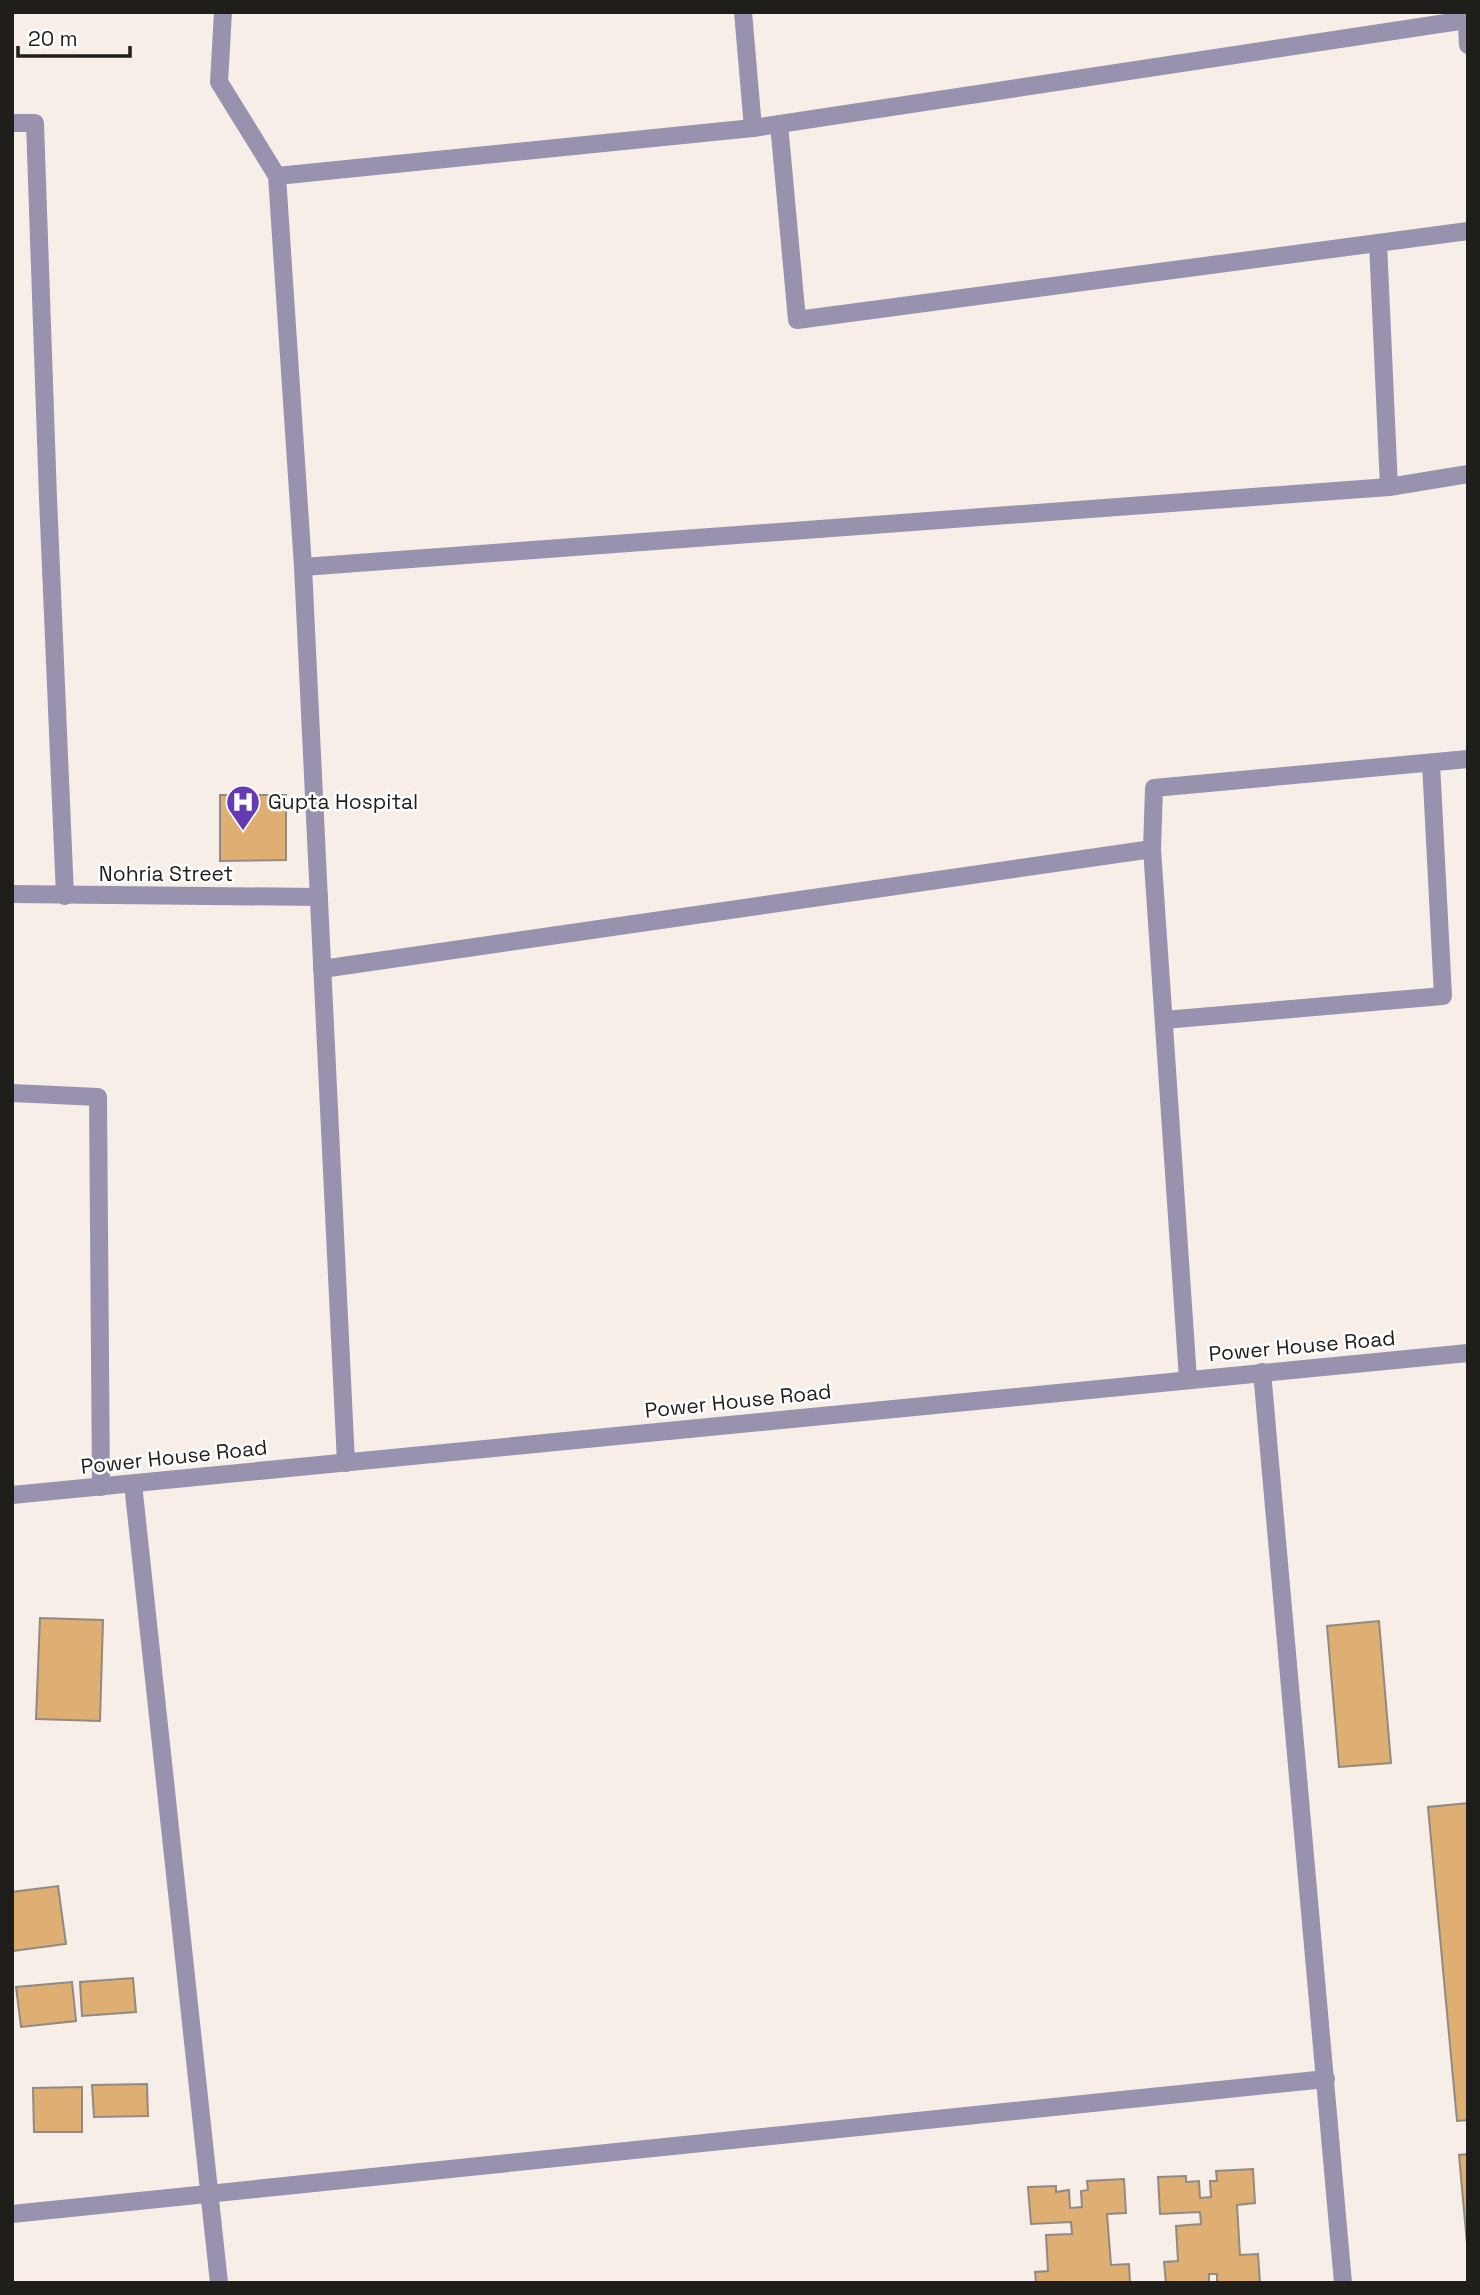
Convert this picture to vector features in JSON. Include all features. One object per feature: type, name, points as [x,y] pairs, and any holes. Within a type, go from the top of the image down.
[{"type":"street","points":[[223,12],[219,82],[277,176],[303,567],[346,1463]]},
{"type":"street","points":[[743,12],[753,128]]},
{"type":"street","points":[[277,176],[753,128],[1466,16],[1468,45]]},
{"type":"street","points":[[12,123],[35,122],[65,896]]},
{"type":"street","points":[[779,124],[797,320],[1468,231]]},
{"type":"street","points":[[1378,243],[1389,487]]},
{"type":"street","points":[[303,567],[1389,487],[1468,474]]},
{"type":"street","points":[[1188,1379],[1152,849],[1153,788],[1468,759]]},
{"type":"street","points":[[1164,1020],[1443,996],[1431,763]]},
{"type":"street","points":[[322,969],[1152,849]]},
{"type":"street","name":"Nohria Street","points":[[12,894],[319,897]]},
{"type":"street","points":[[12,1093],[98,1097],[101,1487]]},
{"type":"street","name":"Power House Road","points":[[12,1494],[1468,1353]]},
{"type":"street","points":[[1262,1372],[1343,2283]]},
{"type":"street","points":[[133,1484],[219,2283]]},
{"type":"street","points":[[12,2214],[1326,2079]]},
{"type":"building","points":[[220,795],[286,795],[286,860],[220,861]]},
{"type":"building","points":[[40,1618],[103,1620],[100,1721],[36,1719]]},
{"type":"building","points":[[1379,1621],[1391,1763],[1339,1767],[1327,1626]]},
{"type":"building","points":[[1468,1803],[1468,2120],[1457,2121],[1428,1807]]},
{"type":"building","points":[[58,1886],[66,1944],[12,1951],[12,1892]]},
{"type":"building","points":[[133,1978],[136,2012],[82,2016],[80,1982]]},
{"type":"building","points":[[72,1982],[76,2021],[21,2027],[16,1987]]},
{"type":"building","points":[[147,2084],[148,2116],[94,2117],[92,2085]]},
{"type":"building","points":[[82,2087],[82,2132],[34,2132],[33,2088]]},
{"type":"building","points":[[1468,2154],[1468,2255],[1459,2155]]},
{"type":"building","points":[[1253,2169],[1255,2203],[1237,2205],[1240,2255],[1258,2254],[1260,2283],[1217,2283],[1217,2274],[1209,2274],[1209,2283],[1166,2283],[1164,2262],[1178,2261],[1176,2226],[1201,2224],[1200,2212],[1160,2214],[1158,2177],[1186,2176],[1186,2182],[1199,2181],[1200,2198],[1211,2197],[1210,2181],[1217,2181],[1216,2171]]},
{"type":"building","points":[[1124,2179],[1126,2213],[1107,2214],[1111,2265],[1129,2264],[1130,2283],[1036,2283],[1035,2272],[1048,2271],[1046,2235],[1072,2234],[1071,2222],[1031,2224],[1028,2187],[1056,2186],[1056,2192],[1069,2190],[1070,2208],[1082,2207],[1081,2191],[1088,2190],[1087,2181]]},
{"type":"place","name":"Gupta Hospital","points":[[243,832]]}]
